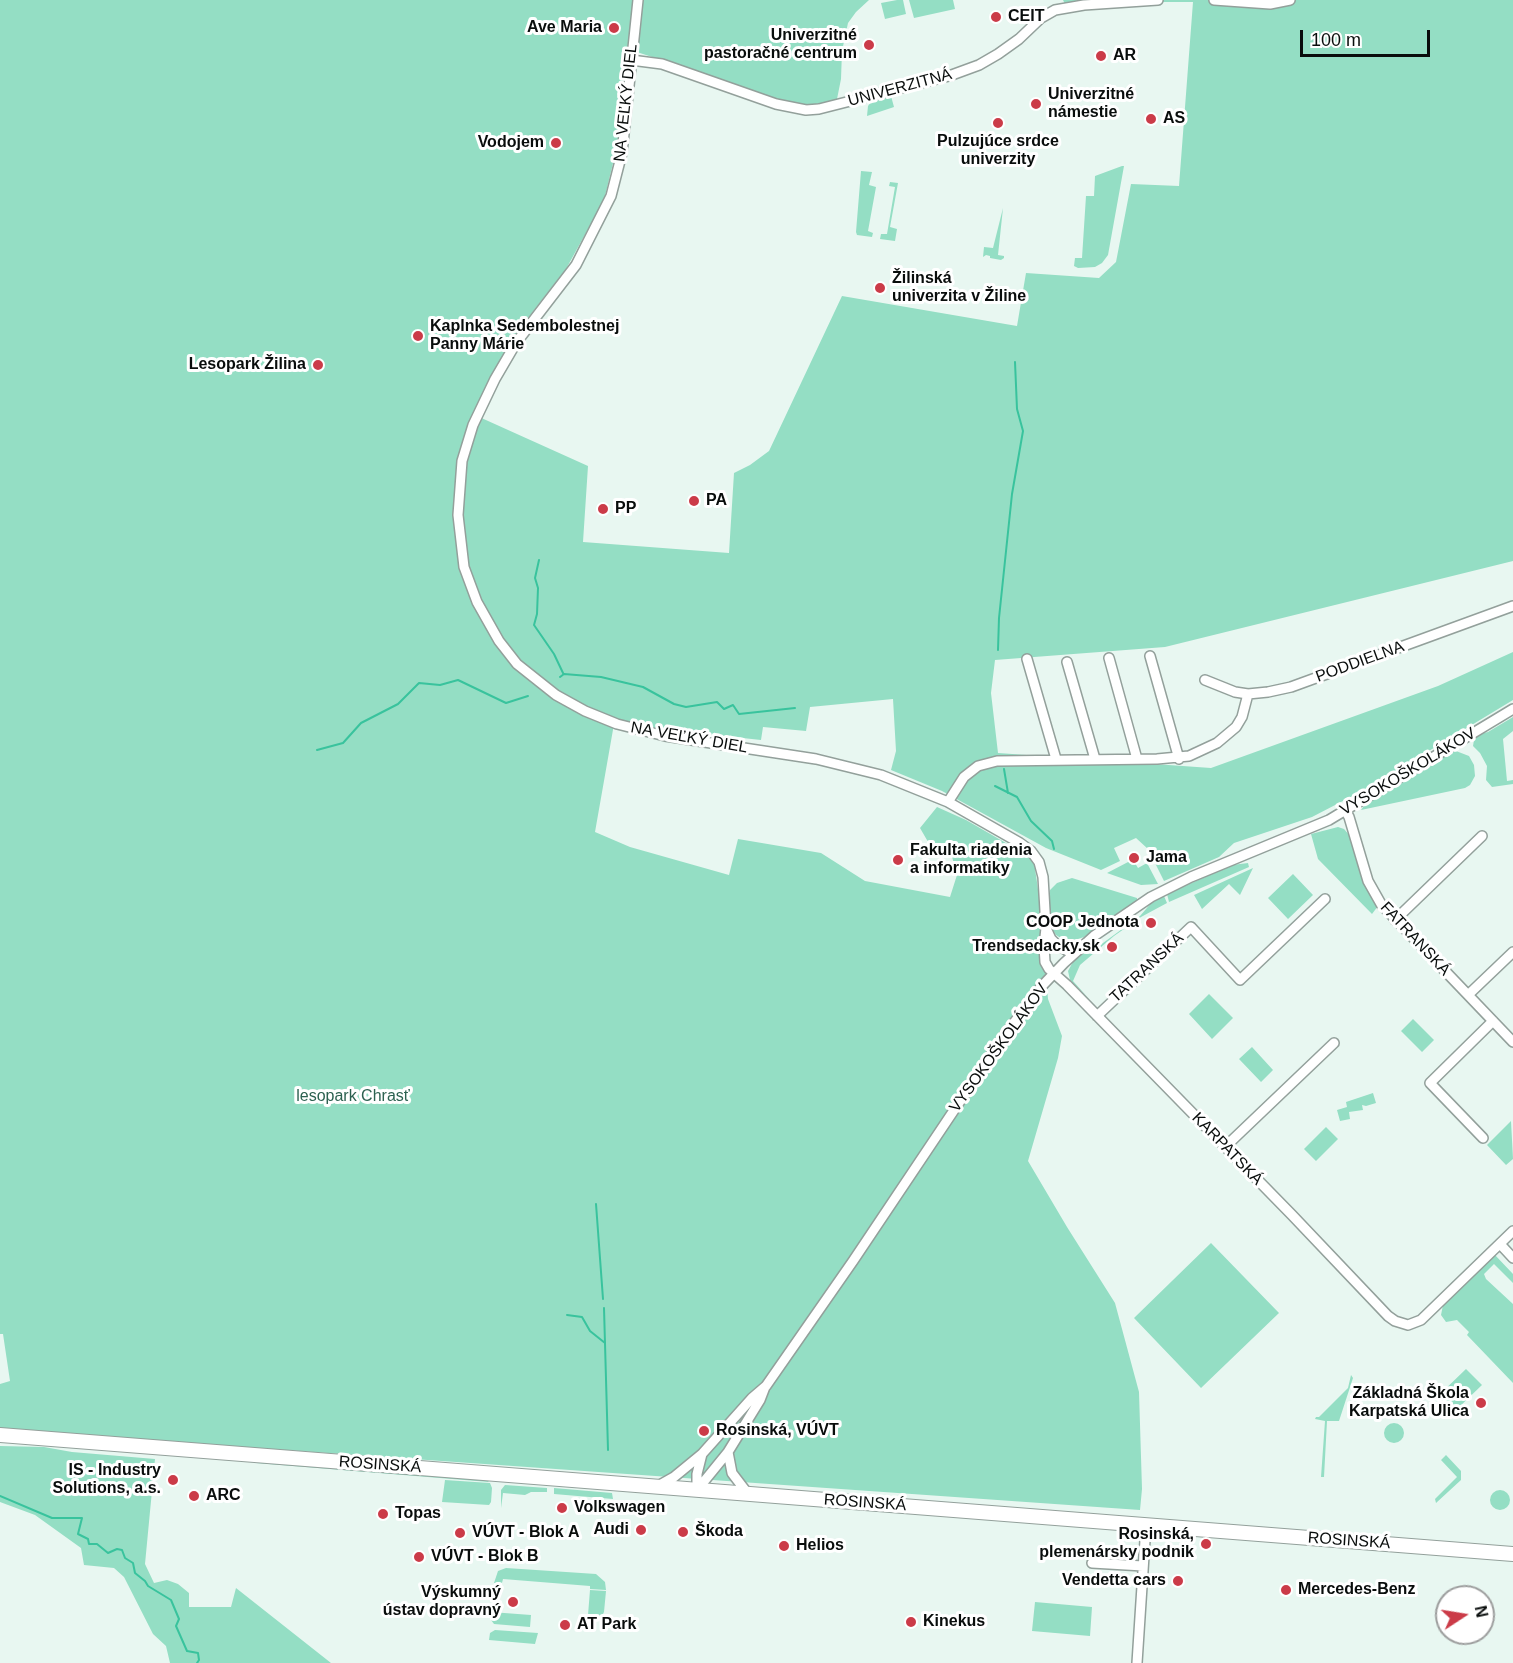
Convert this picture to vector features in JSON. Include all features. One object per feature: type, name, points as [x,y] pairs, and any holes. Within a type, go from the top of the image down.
[{"type":"street","name":"NA VEĽKÝ DIEL","points":[[638,0],[622,153],[606,208],[576,265],[516,343],[495,379],[481,407],[465,450],[459,476],[458,532],[464,567],[477,602],[491,630],[517,664],[556,695],[585,711],[617,724],[665,736],[851,766],[890,778],[948,802],[1020,843],[1035,856],[1043,877],[1045,962],[1054,973]]},
{"type":"street","name":"UNIVERZITNÁ","points":[[631,60],[662,64],[776,104],[807,110],[819,109],[949,76],[979,65],[1019,39],[1041,18],[1055,10],[1084,5],[1158,0]]},
{"type":"street","points":[[1214,0],[1270,4],[1290,0]]},
{"type":"street","name":"PODDIELNA","points":[[1205,680],[1235,692],[1248,694],[1291,687],[1513,606]]},
{"type":"street","points":[[1149,656],[1179,759]]},
{"type":"street","points":[[1108,658],[1137,759]]},
{"type":"street","points":[[1027,659],[1056,759]]},
{"type":"street","points":[[1067,662],[1095,759]]},
{"type":"street","points":[[948,802],[964,777],[978,766],[997,761],[1179,759],[1205,750],[1227,735],[1242,717],[1248,694]]},
{"type":"street","name":"VYSOKOŠKOLÁKOV","points":[[698,1490],[728,1452],[766,1386],[853,1262],[1001,1040],[1054,973],[1073,954],[1122,916],[1157,894],[1191,877],[1307,829],[1345,810],[1513,709]]},
{"type":"street","name":"FATRANSKÁ","points":[[1345,810],[1373,893],[1395,920],[1513,1042]]},
{"type":"street","points":[[1395,920],[1482,836]]},
{"type":"street","name":"TATRANSKÁ","points":[[1097,1016],[1191,927],[1240,980],[1325,899]]},
{"type":"street","points":[[1046,928],[1056,944],[1073,954]]},
{"type":"street","points":[[1468,995],[1513,952]]},
{"type":"street","name":"KARPATSKÁ","points":[[1054,973],[1388,1316],[1402,1324],[1414,1324],[1421,1320],[1500,1244]]},
{"type":"street","points":[[1483,1138],[1430,1083],[1492,1021]]},
{"type":"street","points":[[1225,1147],[1334,1043]]},
{"type":"street","points":[[1513,1231],[1500,1244],[1513,1258]]},
{"type":"street","name":"VYSOKOŠKOLÁKOV","points":[[656,1487],[675,1477],[702,1454],[752,1398],[766,1386]]},
{"type":"street","name":"ROSINSKÁ","points":[[0,1435],[1513,1554]]},
{"type":"street","points":[[728,1452],[732,1473],[748,1494]]},
{"type":"street","points":[[698,1490],[697,1474],[702,1454]]},
{"type":"street","points":[[1137,1663],[1146,1525]]},
{"type":"street","points":[[1092,1563],[1143,1566]]},
{"type":"green space","name":"lesopark Chrasť","points":[[0,0],[869,0],[848,23],[842,51],[841,79],[837,99],[805,108],[628,49],[625,55],[617,147],[604,200],[566,269],[520,328],[477,416],[588,466],[583,542],[729,553],[734,473],[769,451],[842,296],[1017,326],[1026,273],[1099,278],[1116,262],[1131,184],[1179,186],[1193,2],[1122,2],[1066,6],[1063,0],[1513,0],[1513,561],[1165,647],[995,660],[991,693],[998,753],[1211,768],[1438,686],[1513,652],[1513,700],[1366,789],[1312,817],[1234,843],[1219,857],[1164,881],[1148,849],[1136,838],[1114,848],[1120,861],[1101,870],[1046,848],[942,791],[891,770],[896,751],[893,699],[810,707],[806,731],[763,727],[761,740],[614,724],[595,832],[630,847],[729,875],[738,839],[821,853],[865,881],[950,897],[957,875],[951,853],[931,847],[920,828],[937,807],[966,820],[1025,854],[1034,862],[1048,999],[1062,1036],[1058,1058],[1028,1161],[1115,1303],[1139,1392],[1142,1489],[1140,1510],[0,1430],[0,1384],[10,1381],[3,1334],[0,1334]]},
{"type":"green space","points":[[903,0],[906,14],[885,19],[881,3]]},
{"type":"green space","points":[[909,0],[953,0],[955,9],[914,18]]},
{"type":"green space","points":[[891,96],[894,107],[867,116],[871,102]]},
{"type":"green space","points":[[1124,166],[1108,255],[1102,263],[1095,267],[1078,268],[1074,266],[1075,258],[1082,258],[1086,196],[1094,196],[1095,176]]},
{"type":"green space","points":[[861,171],[872,172],[869,185],[876,187],[868,231],[873,233],[872,237],[857,235],[856,232]]},
{"type":"green space","points":[[890,182],[898,183],[890,227],[897,229],[895,241],[880,239],[881,234],[887,234],[895,187],[889,186]]},
{"type":"green space","points":[[1003,208],[998,255],[1004,258],[1001,260],[986,255],[983,257],[984,247],[993,248]]},
{"type":"green space","points":[[1513,717],[1513,731],[1503,739],[1507,781],[1513,780],[1513,784],[1492,787],[1486,780],[1487,766],[1473,746],[1474,740],[1480,734],[1488,732]]},
{"type":"green space","points":[[1456,751],[1469,756],[1474,765],[1475,776],[1470,785],[1465,788],[1361,810],[1375,797],[1450,752]]},
{"type":"green space","points":[[1338,827],[1344,829],[1351,837],[1365,884],[1378,906],[1372,914],[1318,859],[1311,834]]},
{"type":"green space","points":[[1130,861],[1138,868],[1147,863],[1158,884],[1141,885],[1107,873]]},
{"type":"green space","points":[[1248,863],[1249,867],[1169,902],[1167,894],[1232,865]]},
{"type":"green space","points":[[1253,868],[1240,895],[1229,884],[1202,909],[1194,895]]},
{"type":"green space","points":[[1293,874],[1313,895],[1288,919],[1268,898]]},
{"type":"green space","points":[[1072,878],[1137,898],[1137,900],[1084,937],[1064,940],[1056,935],[1051,927],[1049,895],[1050,890],[1057,883]]},
{"type":"green space","points":[[1164,896],[1167,903],[1141,917],[1114,936],[1080,965],[1073,981],[1090,1000],[1070,980],[1068,971],[1074,960],[1085,950],[1103,943],[1140,916],[1152,902]]},
{"type":"green space","points":[[1209,994],[1233,1018],[1212,1039],[1189,1014]]},
{"type":"green space","points":[[1413,1019],[1434,1040],[1422,1052],[1401,1031]]},
{"type":"green space","points":[[1252,1047],[1273,1070],[1261,1082],[1239,1059]]},
{"type":"green space","points":[[1373,1093],[1376,1103],[1362,1105],[1363,1110],[1349,1112],[1350,1119],[1340,1121],[1337,1110],[1347,1107],[1346,1102]]},
{"type":"green space","points":[[1511,1121],[1513,1159],[1506,1165],[1487,1145]]},
{"type":"green space","points":[[1326,1127],[1338,1139],[1316,1161],[1304,1149]]},
{"type":"green space","points":[[1211,1243],[1279,1313],[1201,1388],[1134,1318]]},
{"type":"green space","points":[[1495,1255],[1513,1274],[1513,1283],[1494,1264],[1484,1274],[1486,1279],[1513,1304],[1513,1383],[1467,1335],[1469,1332],[1457,1320],[1446,1322],[1441,1315],[1443,1305]]},
{"type":"green space","points":[[1466,1369],[1482,1385],[1454,1412],[1438,1396]]},
{"type":"green space","points":[[1351,1375],[1353,1378],[1339,1421],[1327,1421],[1324,1477],[1321,1477],[1325,1421],[1315,1419],[1348,1388]]},
{"type":"green space","points":[[1394,1423],[1401,1426],[1404,1433],[1401,1440],[1394,1443],[1387,1440],[1384,1433],[1387,1426]]},
{"type":"green space","points":[[0,1446],[44,1447],[72,1452],[155,1459],[145,1564],[154,1583],[167,1580],[178,1584],[189,1593],[189,1607],[231,1607],[236,1588],[331,1663],[170,1663],[166,1646],[153,1634],[124,1577],[114,1568],[84,1565],[81,1548],[35,1515],[0,1502]]},
{"type":"green space","points":[[1446,1455],[1461,1471],[1461,1480],[1436,1503],[1435,1499],[1457,1477],[1441,1460]]},
{"type":"green space","points":[[256,1463],[486,1479],[489,1482]]},
{"type":"green space","points":[[445,1480],[490,1483],[491,1502],[489,1505],[442,1502]]},
{"type":"green space","points":[[505,1485],[547,1488],[547,1492],[531,1492],[525,1495],[503,1493],[501,1508],[501,1490]]},
{"type":"green space","points":[[554,1488],[612,1493],[613,1499],[554,1494]]},
{"type":"green space","points":[[1500,1490],[1507,1493],[1510,1500],[1507,1507],[1500,1510],[1493,1507],[1490,1500],[1493,1493]]},
{"type":"green space","points":[[506,1568],[596,1574],[605,1582],[606,1590],[590,1589],[590,1586],[503,1579],[502,1583],[494,1583],[498,1571]]},
{"type":"green space","points":[[590,1590],[606,1591],[602,1616],[588,1615]]},
{"type":"green space","points":[[1035,1602],[1092,1607],[1090,1636],[1032,1631]]},
{"type":"green space","points":[[491,1612],[531,1615],[530,1627],[494,1624],[491,1620]]},
{"type":"green space","points":[[495,1630],[538,1633],[535,1644],[489,1640],[490,1633]]},
{"type":"waterway","points":[[998,650],[999,618],[1012,494],[1023,431],[1017,409],[1015,362]]},
{"type":"waterway","points":[[539,560],[535,578],[538,588],[537,614],[534,625],[554,654],[563,673]]},
{"type":"waterway","points":[[560,677],[564,674],[601,677],[643,687],[674,704],[686,707],[717,702],[724,709],[733,705],[739,714],[795,708]]},
{"type":"waterway","points":[[317,750],[343,743],[361,723],[398,704],[419,683],[440,685],[458,680],[506,703],[528,696]]},
{"type":"waterway","points":[[1004,769],[1008,793]]},
{"type":"waterway","points":[[995,786],[1017,797],[1031,821],[1052,841],[1054,849]]},
{"type":"waterway","points":[[596,1204],[603,1299]]},
{"type":"waterway","points":[[604,1308],[608,1450]]},
{"type":"waterway","points":[[567,1315],[582,1317],[590,1331],[605,1343]]},
{"type":"waterway","points":[[0,1496],[52,1518],[82,1518],[78,1534],[88,1539],[89,1544],[97,1544],[108,1553],[117,1549],[122,1550],[125,1558],[133,1563],[135,1573],[148,1586],[171,1600],[179,1619],[176,1626],[187,1651],[198,1653],[197,1663]]},
{"type":"place","name":"CEIT","points":[[996,17]]},
{"type":"place","name":"Ave Maria","points":[[614,28]]},
{"type":"place","name":"Univerzitné pastoračné centrum","points":[[869,45]]},
{"type":"place","name":"AR","points":[[1101,56]]},
{"type":"place","name":"Univerzitné námestie","points":[[1036,104]]},
{"type":"place","name":"AS","points":[[1151,119]]},
{"type":"place","name":"Pulzujúce srdce univerzity","points":[[998,123]]},
{"type":"place","name":"Vodojem","points":[[556,143]]},
{"type":"place","name":"Žilinská univerzita v Žiline","points":[[880,288]]},
{"type":"place","name":"Kaplnka Sedembolestnej Panny Márie","points":[[418,336]]},
{"type":"place","name":"Lesopark Žilina","points":[[318,365]]},
{"type":"place","name":"PA","points":[[694,501]]},
{"type":"place","name":"PP","points":[[603,509]]},
{"type":"place","name":"Jama","points":[[1134,858]]},
{"type":"place","name":"Fakulta riadenia a informatiky","points":[[898,860]]},
{"type":"place","name":"COOP Jednota","points":[[1151,923]]},
{"type":"place","name":"Trendsedacky.sk","points":[[1112,947]]},
{"type":"place","name":"Základná Škola Karpatská Ulica","points":[[1481,1403]]},
{"type":"place","name":"Rosinská, VÚVT","points":[[704,1431]]},
{"type":"place","name":"IS - Industry Solutions, a.s.","points":[[173,1480]]},
{"type":"place","name":"ARC","points":[[194,1496]]},
{"type":"place","name":"Volkswagen","points":[[562,1508]]},
{"type":"place","name":"Topas","points":[[383,1514]]},
{"type":"place","name":"Audi","points":[[641,1530]]},
{"type":"place","name":"Škoda","points":[[683,1532]]},
{"type":"place","name":"VÚVT - Blok A","points":[[460,1533]]},
{"type":"place","name":"Rosinská, plemenársky podnik","points":[[1206,1544]]},
{"type":"place","name":"Helios","points":[[784,1546]]},
{"type":"place","name":"VÚVT - Blok B","points":[[419,1557]]},
{"type":"place","name":"Vendetta cars","points":[[1178,1581]]},
{"type":"place","name":"Mercedes-Benz","points":[[1286,1590]]},
{"type":"place","name":"Výskumný ústav dopravný","points":[[513,1602]]},
{"type":"place","name":"Kinekus","points":[[911,1622]]},
{"type":"place","name":"AT Park","points":[[565,1625]]}]
